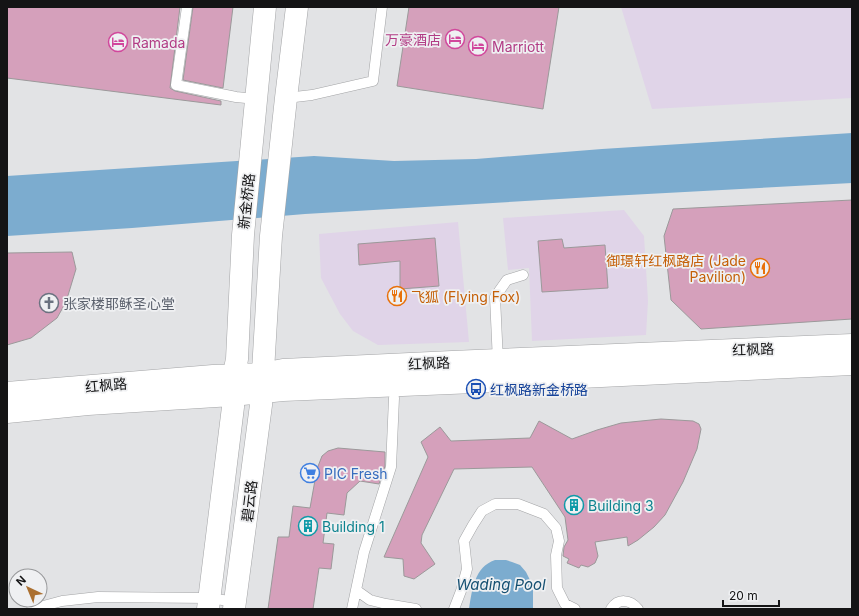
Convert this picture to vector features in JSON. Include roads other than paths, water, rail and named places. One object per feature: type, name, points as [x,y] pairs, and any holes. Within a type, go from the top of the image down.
[{"type":"street","name":"新金桥路","points":[[233,385],[237,359],[243,235],[266,7]]},
{"type":"street","name":"新金桥路","points":[[262,383],[271,236],[297,7]]},
{"type":"street","name":"红枫路","points":[[262,383],[283,370],[852,345]]},
{"type":"street","name":"红枫路","points":[[7,393],[262,383],[283,390],[852,364]]},
{"type":"street","name":"碧云路","points":[[235,606],[262,383]]},
{"type":"street","name":"红枫路","points":[[7,412],[95,404],[233,385]]},
{"type":"street","name":"碧云路","points":[[209,604],[233,407],[233,385]]},
{"type":"lane","points":[[187,7],[176,85],[236,98],[256,99]]},
{"type":"lane","points":[[286,98],[312,95],[373,82],[382,7]]},
{"type":"lane","points":[[498,381],[496,297],[507,280],[523,276]]},
{"type":"lane","points":[[352,609],[364,552],[391,467],[394,398]]},
{"type":"lane","points":[[454,609],[461,591],[466,569],[464,541],[482,511],[495,504],[518,504],[544,514],[556,528],[559,541],[556,555],[557,588],[564,607],[575,609]]},
{"type":"lane","points":[[356,590],[370,600],[416,609]]},
{"type":"lane","points":[[32,609],[62,601],[98,597],[235,606]]},
{"type":"lane","points":[[611,609],[614,605],[626,601],[638,609]]},
{"type":"water","points":[[852,133],[852,183],[305,214],[132,228],[7,236],[7,176],[314,156],[394,161],[476,159],[602,149]]},
{"type":"water","name":"Wading Pool","points":[[495,560],[506,560],[520,565],[526,572],[533,586],[533,609],[469,609],[473,587],[478,574],[488,563]]},
{"type":"place","name":"万豪酒店","points":[[455,39]]},
{"type":"place","name":"Ramada","points":[[118,42]]},
{"type":"place","name":"Marriott","points":[[478,46]]},
{"type":"place","name":"御璟轩红枫路店 (Jade Pavilion)","points":[[760,268]]},
{"type":"place","name":"飞狐 (Flying Fox)","points":[[397,296]]},
{"type":"place","name":"张家楼耶稣圣心堂","points":[[49,303]]},
{"type":"place","name":"红枫路新金桥路","points":[[476,389]]},
{"type":"place","name":"PIC Fresh","points":[[310,473]]},
{"type":"place","name":"Building 3","points":[[574,505]]},
{"type":"place","name":"Building 1","points":[[308,526]]}]
